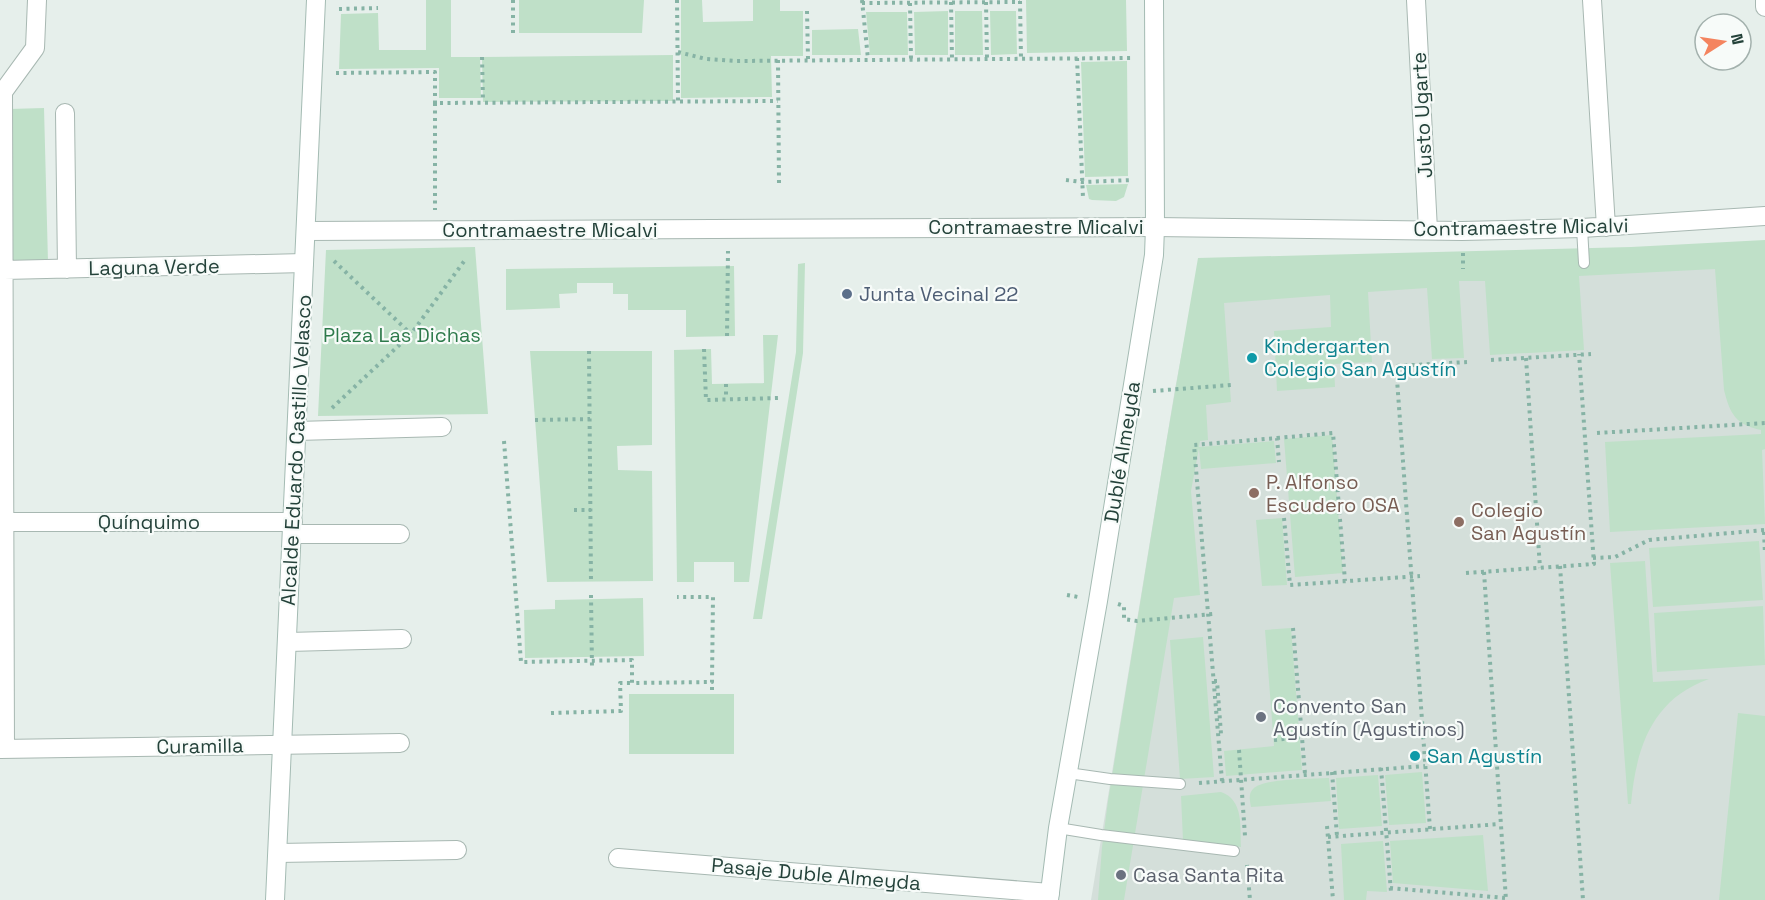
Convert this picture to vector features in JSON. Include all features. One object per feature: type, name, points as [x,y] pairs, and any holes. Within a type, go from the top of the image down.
[{"type":"street","points":[[3,749],[3,92],[35,48],[37,0]]},
{"type":"street","name":"Alcalde Eduardo Castillo Velasco","points":[[275,900],[316,0]]},
{"type":"street","name":"Dublé Almeyda","points":[[1049,896],[1058,828],[1152,267],[1155,227],[1154,0]]},
{"type":"street","name":"Justo Ugarte","points":[[1416,0],[1428,230]]},
{"type":"street","points":[[1592,0],[1606,227]]},
{"type":"street","points":[[1764,0],[1765,7]]},
{"type":"street","points":[[65,113],[67,269]]},
{"type":"street","name":"Contramaestre Micalvi","points":[[306,231],[1155,227],[1428,230],[1582,228],[1765,216]]},
{"type":"street","name":"Laguna Verde","points":[[4,270],[304,263]]},
{"type":"street","points":[[297,430],[442,427]]},
{"type":"street","name":"Quínquimo","points":[[3,532],[292,528],[400,534]]},
{"type":"street","points":[[288,642],[402,639]]},
{"type":"street","name":"Curamilla","points":[[3,749],[400,743]]},
{"type":"street","points":[[278,853],[457,850]]},
{"type":"street","name":"Pasaje Duble Almeyda","points":[[618,858],[1049,896]]},
{"type":"lane","points":[[1582,228],[1584,263]]},
{"type":"lane","points":[[1068,773],[1110,779],[1180,784]]},
{"type":"lane","points":[[1058,828],[1234,851]]},
{"type":"path","points":[[513,0],[513,33]]},
{"type":"path","points":[[677,0],[678,101]]},
{"type":"path","points":[[868,59],[862,2],[1020,1],[1021,58]]},
{"type":"path","points":[[951,2],[952,59]]},
{"type":"path","points":[[987,2],[987,58]]},
{"type":"path","points":[[910,3],[911,59]]},
{"type":"path","points":[[339,9],[378,8]]},
{"type":"path","points":[[807,11],[808,59]]},
{"type":"path","points":[[678,52],[716,60],[1155,57]]},
{"type":"path","points":[[482,57],[483,102]]},
{"type":"path","points":[[1077,58],[1083,198]]},
{"type":"path","points":[[778,60],[779,183]]},
{"type":"path","points":[[336,73],[435,72],[435,211]]},
{"type":"path","points":[[435,102],[778,101]]},
{"type":"path","points":[[1066,180],[1082,182],[1133,180]]},
{"type":"path","points":[[329,411],[411,334],[465,260]]},
{"type":"path","points":[[334,261],[411,334]]},
{"type":"path","points":[[727,336],[728,266]]},
{"type":"path","points":[[704,349],[706,400],[778,398]]},
{"type":"path","points":[[589,351],[591,582]]},
{"type":"path","points":[[1466,573],[1594,564],[1579,354]]},
{"type":"path","points":[[1491,360],[1591,354]]},
{"type":"path","points":[[1526,358],[1540,568]]},
{"type":"path","points":[[1430,829],[1396,363],[1467,362]]},
{"type":"path","points":[[726,384],[726,399]]},
{"type":"path","points":[[1175,389],[1231,385]]},
{"type":"path","points":[[535,420],[590,419]]},
{"type":"path","points":[[1597,434],[1765,423]]},
{"type":"path","points":[[1222,781],[1210,614],[1194,445],[1334,434],[1345,581]]},
{"type":"path","points":[[1277,438],[1279,462]]},
{"type":"path","points":[[504,441],[520,662],[632,660],[632,683]]},
{"type":"path","points":[[574,510],[591,510]]},
{"type":"path","points":[[1284,518],[1290,585],[1420,576]]},
{"type":"path","points":[[1593,558],[1616,557],[1648,540],[1764,531],[1765,554]]},
{"type":"path","points":[[1616,557],[1616,563]]},
{"type":"path","points":[[1560,566],[1583,900]]},
{"type":"path","points":[[1381,768],[1390,890],[1505,899],[1484,572]]},
{"type":"path","points":[[591,595],[592,668]]},
{"type":"path","points":[[677,597],[713,597],[712,690]]},
{"type":"path","points":[[1137,621],[1210,614]]},
{"type":"path","points":[[1293,628],[1305,774]]},
{"type":"path","points":[[1214,681],[1217,681],[1221,734],[1223,734]]},
{"type":"path","points":[[551,713],[621,711],[620,683],[712,682]]},
{"type":"path","points":[[1274,740],[1302,737]]},
{"type":"path","points":[[1239,750],[1241,779]]},
{"type":"path","points":[[1180,784],[1425,766]]},
{"type":"path","points":[[1332,772],[1337,836]]},
{"type":"path","points":[[1328,837],[1500,824]]},
{"type":"path","points":[[1327,826],[1333,900]]},
{"type":"shaded area","name":"Colegio San Agustín","points":[[1765,253],[1765,900],[1091,900],[1175,389],[1199,264]]},
{"type":"green space","points":[[426,0],[451,0],[451,57],[480,57],[481,98],[439,98],[439,68],[339,69],[341,14],[378,13],[379,50],[426,50]]},
{"type":"green space","points":[[519,0],[644,0],[642,33],[519,33]]},
{"type":"green space","points":[[681,0],[702,0],[703,22],[753,21],[753,0],[780,0],[780,11],[803,11],[803,56],[771,56],[772,97],[681,98]]},
{"type":"green space","points":[[1026,0],[1126,0],[1127,51],[1027,53]]},
{"type":"green space","points":[[948,11],[948,55],[915,55],[914,12]]},
{"type":"green space","points":[[955,11],[982,11],[983,55],[955,55]]},
{"type":"green space","points":[[990,11],[1016,11],[1017,54],[991,55]]},
{"type":"green space","points":[[866,12],[907,12],[908,55],[870,55]]},
{"type":"green space","points":[[858,29],[861,55],[812,55],[812,30]]},
{"type":"green space","points":[[673,55],[673,101],[483,102],[482,57]]},
{"type":"green space","points":[[1127,61],[1128,176],[1085,177],[1081,62]]},
{"type":"green space","points":[[44,108],[48,262],[7,263],[9,109]]},
{"type":"green space","points":[[1128,184],[1124,197],[1116,201],[1089,199],[1086,185]]},
{"type":"green space","points":[[1765,240],[1765,449],[1762,450],[1765,524],[1610,532],[1605,442],[1761,434],[1761,430],[1746,425],[1735,417],[1726,398],[1715,269],[1579,276],[1584,350],[1490,355],[1485,281],[1459,281],[1464,358],[1432,359],[1427,288],[1368,292],[1372,362],[1334,364],[1335,387],[1277,391],[1274,331],[1331,327],[1330,295],[1224,303],[1231,402],[1206,405],[1208,440],[1200,441],[1199,447],[1274,441],[1276,463],[1201,469],[1199,448],[1191,491],[1200,595],[1174,598],[1124,900],[1098,900],[1108,801],[1198,258],[1631,247]]},
{"type":"green space","name":"Plaza Las Dichas","points":[[475,247],[488,414],[318,416],[326,250]]},
{"type":"green space","points":[[805,263],[803,353],[762,619],[753,619],[796,352],[798,264]]},
{"type":"green space","points":[[734,266],[735,336],[686,337],[686,310],[628,310],[628,294],[613,294],[613,283],[577,283],[577,293],[559,294],[560,308],[506,310],[506,269]]},
{"type":"green space","points":[[763,335],[778,335],[749,582],[734,582],[734,562],[694,562],[694,582],[677,582],[674,350],[711,349],[712,384],[764,383]]},
{"type":"green space","points":[[530,351],[652,351],[652,445],[617,446],[618,470],[652,471],[653,581],[547,582]]},
{"type":"green space","points":[[1332,435],[1343,573],[1295,577],[1284,439]]},
{"type":"green space","points":[[1282,518],[1287,585],[1262,586],[1256,520]]},
{"type":"green space","points":[[1759,541],[1763,600],[1653,607],[1649,548]]},
{"type":"green space","points":[[1645,561],[1653,682],[1709,679],[1689,688],[1673,699],[1650,728],[1637,764],[1631,804],[1628,804],[1610,563]]},
{"type":"green space","points":[[643,598],[644,656],[525,658],[524,610],[555,609],[555,600]]},
{"type":"green space","points":[[1763,606],[1765,665],[1657,672],[1654,613]]},
{"type":"green space","points":[[1291,628],[1302,770],[1226,776],[1224,751],[1274,746],[1265,630]]},
{"type":"green space","points":[[1203,637],[1214,777],[1180,779],[1170,640]]},
{"type":"green space","points":[[629,694],[734,694],[734,754],[629,754]]},
{"type":"green space","points":[[1738,713],[1765,716],[1765,900],[1719,900]]},
{"type":"green space","points":[[1422,772],[1426,823],[1389,825],[1385,775]]},
{"type":"green space","points":[[1378,775],[1382,826],[1339,829],[1336,778]]},
{"type":"green space","points":[[1329,778],[1331,801],[1251,807],[1250,793],[1258,785],[1277,781]]},
{"type":"green space","points":[[1221,792],[1234,801],[1237,808],[1241,847],[1183,840],[1181,796]]},
{"type":"green space","points":[[1483,835],[1488,891],[1393,883],[1390,841]]},
{"type":"green space","points":[[1383,841],[1387,892],[1367,891],[1366,900],[1344,900],[1341,844]]},
{"type":"place","name":"Junta Vecinal 22","points":[[847,294]]},
{"type":"place","name":"Kindergarten Colegio San Agustín","points":[[1252,358]]},
{"type":"place","name":"P. Alfonso Escudero OSA","points":[[1254,493]]},
{"type":"place","name":"Colegio San Agustín","points":[[1459,522]]},
{"type":"place","name":"Convento San Agustín (Agustinos)","points":[[1261,717]]},
{"type":"place","name":"San Agustín","points":[[1415,756]]},
{"type":"place","name":"Casa Santa Rita","points":[[1121,875]]}]
